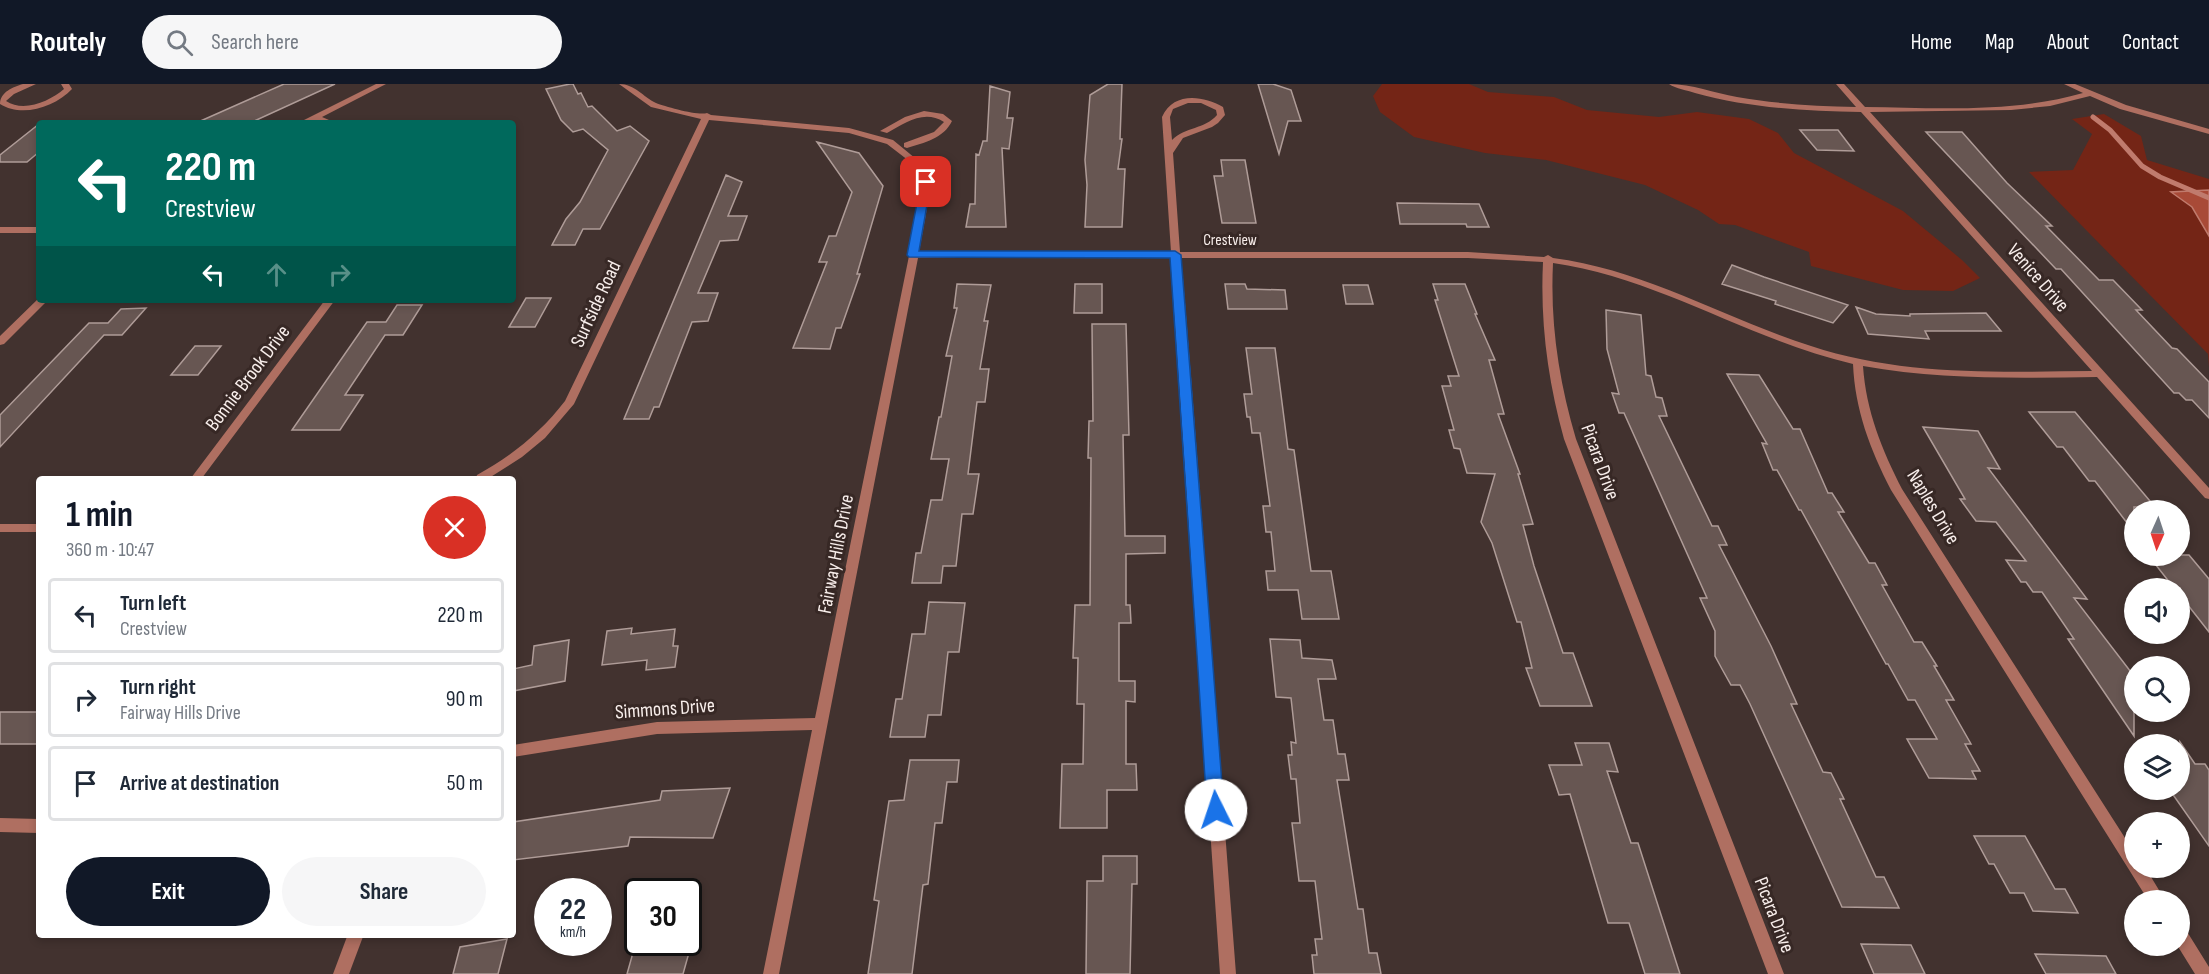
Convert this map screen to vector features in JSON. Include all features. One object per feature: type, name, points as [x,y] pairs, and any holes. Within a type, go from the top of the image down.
[{"type":"street","points":[[32,84],[12,91],[4,97],[2,102],[6,106],[15,108],[34,106],[54,100],[68,89],[66,84]]},
{"type":"street","points":[[308,120],[382,84]]},
{"type":"street","name":"Fairway Hills Drive","points":[[622,84],[636,96],[677,111],[707,115],[816,116],[860,123],[884,130],[908,145],[919,158],[924,169],[926,182],[913,255],[771,974]]},
{"type":"street","points":[[1673,84],[1704,93],[1762,104],[1863,110],[2007,108],[2054,103],[2089,94]]},
{"type":"street","name":"Venice Drive","points":[[1840,84],[2209,495]]},
{"type":"street","points":[[2068,84],[2141,113],[2209,132]]},
{"type":"street","points":[[1170,151],[1176,137],[1187,131],[1213,124],[1218,120],[1221,115],[1220,109],[1207,102],[1183,101],[1170,108],[1166,117],[1228,974]]},
{"type":"street","points":[[0,117],[15,108]]},
{"type":"street","points":[[884,130],[917,114],[928,113],[948,121],[947,126],[940,132],[908,145]]},
{"type":"street","name":"Surfside Road","points":[[484,476],[517,455],[552,427],[570,402],[707,115]]},
{"type":"street","points":[[315,117],[324,120]]},
{"type":"street","points":[[0,230],[36,230]]},
{"type":"street","name":"Crestview","points":[[913,255],[1468,255],[1548,258]]},
{"type":"street","points":[[1548,258],[1597,268],[1643,282],[1804,348],[1857,362],[1914,372],[1943,374],[2098,374]]},
{"type":"street","name":"Picara Drive","points":[[1548,258],[1547,314],[1552,368],[1570,439],[1776,974]]},
{"type":"street","points":[[0,342],[40,303]]},
{"type":"street","name":"Bonnie Brook Drive","points":[[198,476],[328,303]]},
{"type":"street","name":"Naples Drive","points":[[1857,362],[1863,412],[1877,453],[1897,490],[2124,849]]},
{"type":"street","points":[[0,528],[36,528]]},
{"type":"street","name":"Simmons Drive","points":[[516,750],[657,728],[821,724]]},
{"type":"street","points":[[0,825],[36,826]]},
{"type":"street","points":[[340,974],[354,938]]},
{"type":"street","points":[[2190,951],[2204,974]]},
{"type":"shaded area","points":[[1382,84],[1469,84],[1488,92],[1554,97],[1587,110],[1659,117],[1697,112],[1749,119],[1778,133],[1794,153],[1903,211],[1980,278],[1953,291],[1903,290],[1811,266],[1809,252],[1735,225],[1719,224],[1698,210],[1645,185],[1546,160],[1485,153],[1414,137],[1380,112],[1373,96]]},
{"type":"shaded area","points":[[2104,114],[2141,136],[2147,160],[2209,179],[2209,367],[2208,354],[2029,172],[2073,170],[2092,134],[2072,119]]},
{"type":"shaded area","points":[[2209,190],[2209,236],[2192,207],[2171,192]]},
{"type":"building","points":[[284,84],[335,84],[257,120],[203,120]]},
{"type":"building","points":[[573,84],[578,94],[581,93],[588,107],[592,106],[617,131],[630,126],[649,141],[600,229],[583,229],[575,245],[552,245],[566,219],[580,202],[608,150],[583,129],[573,132],[561,120],[546,89]]},
{"type":"building","points":[[1108,84],[1122,84],[1120,139],[1122,139],[1118,169],[1125,169],[1122,227],[1085,227],[1087,185],[1085,160],[1090,95]]},
{"type":"building","points":[[1258,84],[1273,84],[1291,90],[1301,121],[1288,121],[1279,154]]},
{"type":"building","points":[[990,86],[1010,92],[1007,118],[1013,118],[1009,149],[1002,148],[1006,227],[966,227],[970,204],[975,204],[976,154],[979,155],[983,141],[987,141]]},
{"type":"building","points":[[36,126],[36,154],[27,162],[0,162],[0,155]]},
{"type":"building","points":[[1800,130],[1838,130],[1854,151],[1817,150]]},
{"type":"building","points":[[1926,132],[1962,132],[2007,183],[2052,226],[2046,226],[2099,280],[2113,280],[2142,310],[2136,310],[2209,382],[2209,418],[2192,400],[2186,400],[2179,393],[2174,393],[2061,269],[2056,269]]},
{"type":"building","points":[[817,142],[859,153],[883,186],[857,274],[860,274],[841,328],[836,328],[830,349],[793,348],[827,262],[819,262],[829,236],[836,236],[852,192]]},
{"type":"building","points":[[1221,160],[1245,160],[1256,223],[1222,223],[1214,176],[1223,176]]},
{"type":"building","points":[[726,175],[742,182],[728,216],[747,216],[738,240],[720,241],[698,293],[718,293],[708,321],[692,322],[659,407],[654,407],[649,419],[624,419]]},
{"type":"building","points":[[1397,203],[1479,204],[1489,227],[1467,227],[1466,224],[1400,224]]},
{"type":"building","points":[[1732,265],[1848,305],[1833,323],[1775,304],[1776,301],[1722,284]]},
{"type":"building","points":[[957,284],[991,285],[984,321],[988,321],[980,369],[989,369],[985,402],[977,402],[968,474],[979,474],[973,514],[962,514],[956,566],[943,566],[941,583],[912,583],[916,553],[921,553],[931,500],[942,500],[949,459],[931,459],[952,356],[946,356],[957,308],[954,308]]},
{"type":"building","points":[[1075,284],[1102,284],[1102,313],[1074,313]]},
{"type":"building","points":[[1225,284],[1245,284],[1247,289],[1285,290],[1287,309],[1228,309]]},
{"type":"building","points":[[1433,284],[1465,284],[1495,360],[1489,360],[1504,414],[1498,414],[1520,474],[1518,474],[1533,524],[1523,525],[1534,566],[1563,653],[1573,653],[1592,706],[1540,706],[1526,668],[1532,668],[1521,622],[1517,622],[1492,543],[1481,522],[1495,474],[1467,473],[1460,449],[1454,448],[1449,430],[1454,430],[1442,386],[1451,386],[1448,376],[1459,376],[1435,300],[1438,300]]},
{"type":"building","points":[[1343,285],[1368,285],[1373,304],[1346,304]]},
{"type":"building","points":[[526,298],[551,298],[535,327],[509,327]]},
{"type":"building","points":[[397,305],[422,305],[403,335],[385,335],[345,395],[363,395],[340,430],[292,430],[367,322],[386,322]]},
{"type":"building","points":[[1856,307],[1876,314],[1910,316],[1910,314],[1986,313],[2001,331],[1925,331],[1929,339],[1868,334]]},
{"type":"building","points":[[146,308],[122,335],[104,335],[0,447],[0,415],[89,323],[108,323],[121,309]]},
{"type":"building","points":[[1606,310],[1641,315],[1646,375],[1651,376],[1656,397],[1662,398],[1667,416],[1659,416],[1712,526],[1718,526],[1727,545],[1719,545],[1771,646],[1797,704],[1791,704],[1823,772],[1831,773],[1844,799],[1840,799],[1876,877],[1884,877],[1899,908],[1842,907],[1750,704],[1740,685],[1731,685],[1715,656],[1715,631],[1700,598],[1707,598],[1624,413],[1619,413],[1612,393],[1619,394],[1607,349]]},
{"type":"building","points":[[1092,324],[1126,324],[1129,435],[1123,435],[1125,536],[1165,536],[1165,553],[1126,554],[1126,605],[1130,605],[1131,623],[1119,623],[1119,681],[1135,681],[1135,702],[1126,701],[1126,764],[1136,764],[1137,790],[1107,790],[1107,828],[1060,828],[1062,764],[1083,764],[1084,704],[1077,704],[1078,658],[1073,658],[1075,605],[1090,605],[1091,458],[1088,458],[1089,421],[1093,421]]},
{"type":"building","points":[[195,346],[221,346],[198,375],[171,375]]},
{"type":"building","points":[[1246,348],[1275,348],[1288,449],[1294,450],[1311,571],[1331,571],[1339,619],[1302,619],[1298,590],[1268,590],[1266,571],[1275,571],[1271,532],[1266,532],[1263,506],[1270,506],[1260,433],[1252,433],[1250,417],[1247,417],[1244,394],[1252,394]]},
{"type":"building","points":[[1727,374],[1759,375],[1793,429],[1800,429],[1828,493],[1832,493],[1844,512],[1838,512],[1869,563],[1875,563],[1887,585],[1882,585],[1914,642],[1922,642],[1937,666],[1934,666],[1954,700],[1946,700],[1971,744],[1965,744],[1980,771],[1972,771],[1976,779],[1929,778],[1907,739],[1937,739],[1915,700],[1908,700],[1886,664],[1801,510],[1777,470],[1773,470],[1762,443],[1767,444]]},
{"type":"building","points":[[2029,412],[2075,412],[2149,500],[2124,500],[2124,519],[2095,481],[2089,481],[2063,447],[2057,447]]},
{"type":"building","points":[[1923,427],[1978,431],[2000,469],[1988,468],[2087,599],[2074,598],[2124,663],[2124,721],[2068,639],[2074,639],[2042,592],[2033,592],[2026,582],[2021,582],[2006,560],[2026,561],[1996,522],[1976,521],[1960,499],[1965,499]]},
{"type":"building","points":[[2190,556],[2209,579],[2209,632],[2190,608],[2190,578],[2166,578],[2157,566],[2190,566]]},
{"type":"building","points":[[929,602],[965,603],[959,652],[948,652],[941,715],[928,715],[925,737],[890,737],[896,699],[902,699],[912,634],[925,634]]},
{"type":"building","points":[[632,628],[631,634],[675,629],[673,646],[678,646],[675,667],[646,670],[647,660],[602,665],[607,631]]},
{"type":"building","points":[[1270,639],[1300,640],[1302,658],[1332,660],[1336,679],[1318,679],[1324,720],[1333,720],[1338,754],[1345,754],[1349,780],[1337,780],[1358,909],[1363,909],[1369,953],[1377,953],[1381,974],[1314,974],[1312,955],[1317,955],[1315,939],[1322,939],[1315,881],[1299,881],[1292,823],[1300,823],[1296,779],[1291,779],[1288,755],[1292,755],[1291,742],[1296,743],[1291,698],[1276,697]]},
{"type":"building","points":[[569,640],[565,681],[516,690],[516,668],[532,665],[534,646]]},
{"type":"building","points":[[0,712],[36,712],[36,744],[0,744]]},
{"type":"building","points":[[2124,722],[2134,722],[2133,734]]},
{"type":"building","points":[[1575,743],[1609,743],[1618,772],[1607,771],[1631,843],[1638,843],[1680,974],[1645,974],[1629,923],[1608,923],[1570,794],[1559,795],[1549,765],[1582,765]]},
{"type":"building","points":[[2190,757],[2195,764],[2205,764],[2209,770],[2209,846],[2190,819],[2190,812],[2185,812],[2177,800],[2190,800]]},
{"type":"building","points":[[910,760],[959,760],[957,782],[947,782],[942,823],[935,823],[928,884],[923,885],[912,974],[868,974],[879,901],[874,900],[889,801],[904,800]]},
{"type":"building","points":[[730,788],[713,838],[630,837],[628,846],[516,860],[516,822],[660,800],[662,791]]},
{"type":"building","points":[[1974,836],[2025,836],[2055,889],[2065,889],[2078,913],[2033,911],[2024,893],[2010,893],[1994,864],[1989,864]]},
{"type":"building","points":[[1103,856],[1137,856],[1137,884],[1132,884],[1130,974],[1086,974],[1087,881],[1103,881]]},
{"type":"building","points":[[507,939],[498,974],[453,974],[460,947]]},
{"type":"building","points":[[1861,944],[1911,945],[1925,974],[1874,974]]},
{"type":"building","points":[[2035,954],[2106,956],[2116,974],[2046,974]]},
{"type":"building","points":[[632,956],[688,956],[683,974],[627,974]]},
{"type":"waterway","points":[[2093,117],[2110,130],[2142,166],[2160,177],[2209,198]]},
{"type":"route","points":[[926,182],[913,255],[1175,255],[1193,472],[1195,530],[1216,810]]}]
